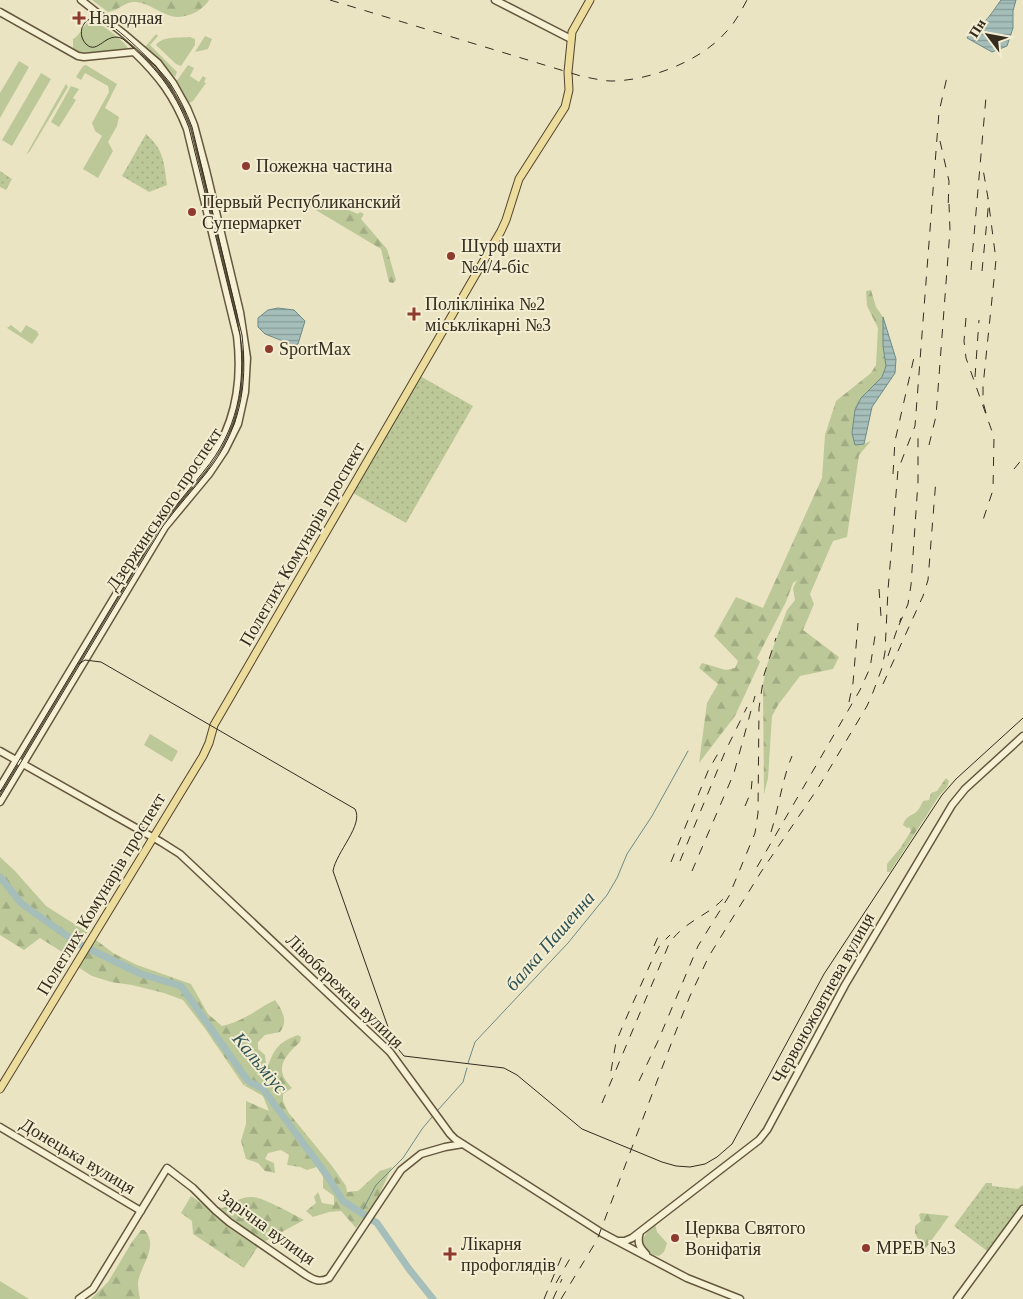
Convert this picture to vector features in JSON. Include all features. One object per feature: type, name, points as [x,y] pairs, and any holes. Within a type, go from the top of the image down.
[{"type":"main road","name":"Полеглих Комунарів проспект","points":[[0,1090],[203,756],[214,725],[501,231],[521,174],[565,107],[569,90],[572,32],[590,0]]},
{"type":"street","name":"Дзержинського проспект","points":[[0,802],[165,527],[209,474],[225,450],[238,424],[245,392],[248,363],[243,327],[194,125],[184,101],[158,63],[140,46],[81,0]]},
{"type":"street","points":[[495,0],[571,39]]},
{"type":"street","points":[[0,12],[78,56],[134,52],[140,46]]},
{"type":"street","name":"Дзержинського проспект","points":[[0,787],[159,523],[203,469],[219,446],[231,419],[238,391],[240,366],[237,336],[187,129],[174,98],[152,69],[134,52]]},
{"type":"street","name":"Червоножовтнева вулиця","points":[[618,1241],[625,1241],[640,1232],[750,1148],[763,1135],[845,985],[952,806],[966,789],[1023,736]]},
{"type":"street","name":"Лівобережна вулиця","points":[[0,751],[180,854],[390,1052],[450,1134],[463,1144],[600,1232],[687,1278],[740,1299]]},
{"type":"street","name":"Донецька вулиця","points":[[0,1127],[141,1211]]},
{"type":"street","points":[[445,1147],[449,1144],[450,1134]]},
{"type":"street","points":[[445,1147],[463,1144]]},
{"type":"street","name":"Зарічна вулиця","points":[[141,1211],[167,1168],[193,1188],[229,1222],[306,1275],[319,1281],[329,1278],[395,1177],[409,1162],[421,1154],[445,1147]]},
{"type":"street","points":[[957,1299],[1023,1209]]},
{"type":"street","points":[[79,1299],[93,1289],[141,1211]]},
{"type":"street","points":[[640,1232],[638,1242],[640,1247],[652,1260]]},
{"type":"green space","points":[[92,0],[209,0],[197,12],[173,17],[148,5],[136,2],[108,12]]},
{"type":"green space","points":[[91,21],[111,32],[128,48],[126,50],[92,54],[73,51],[73,39]]},
{"type":"green space","points":[[156,34],[158,36],[150,45],[177,72],[175,77],[145,47]]},
{"type":"green space","points":[[205,36],[212,39],[208,49],[195,52]]},
{"type":"green space","points":[[190,37],[195,39],[195,45],[181,66],[176,64],[156,45],[166,39]]},
{"type":"green space","points":[[19,61],[29,67],[0,118],[0,93]]},
{"type":"green space","points":[[86,65],[117,84],[105,108],[119,117],[117,126],[108,142],[113,151],[98,178],[83,169],[102,136],[95,131],[92,123],[109,92],[108,86],[85,73],[81,80],[76,77],[83,66]]},
{"type":"green space","points":[[188,65],[194,68],[190,76],[199,82],[203,76],[206,78],[204,82],[206,83],[193,101],[189,103],[176,82]]},
{"type":"green space","points":[[41,73],[51,79],[12,146],[2,140]]},
{"type":"green space","points":[[66,84],[68,87],[26,155]]},
{"type":"green space","points":[[71,86],[79,89],[73,98],[76,100],[59,127],[51,122]]},
{"type":"green space","points":[[146,134],[160,151],[167,185],[149,192],[122,176]]},
{"type":"green space","points":[[0,171],[12,179],[6,190],[0,187]]},
{"type":"green space","points":[[302,199],[310,200],[314,204],[323,201],[328,208],[336,208],[337,205],[358,214],[360,212],[364,214],[361,219],[387,249],[396,280],[393,283],[389,282],[381,249],[304,203]]},
{"type":"green space","points":[[871,290],[876,307],[883,317],[883,346],[886,366],[882,377],[861,398],[864,444],[871,441],[859,455],[847,537],[833,541],[810,594],[814,604],[803,630],[839,657],[833,669],[800,676],[778,705],[772,716],[768,778],[764,794],[763,684],[767,665],[787,610],[795,600],[793,588],[797,580],[793,583],[786,602],[757,658],[760,662],[735,716],[699,763],[707,703],[718,684],[699,668],[702,663],[726,670],[735,668],[738,661],[714,636],[736,597],[763,608],[822,478],[825,435],[836,401],[871,373],[876,365],[878,328],[867,306],[866,291]]},
{"type":"green space","points":[[11,325],[21,333],[26,325],[39,334],[32,344],[7,328]]},
{"type":"green space","points":[[420,376],[473,406],[406,523],[353,493]]},
{"type":"green space","points":[[150,734],[178,751],[172,762],[144,745]]},
{"type":"green space","points":[[946,778],[949,781],[947,787],[939,796],[890,872],[887,872],[887,864],[911,831],[909,827],[907,828],[903,825],[905,820],[916,812],[923,801],[929,800],[931,793],[937,791]]},
{"type":"green space","points":[[0,857],[46,906],[87,932],[70,957],[40,938],[24,950],[0,935]]},
{"type":"green space","points":[[96,940],[113,953],[137,965],[191,984],[208,1014],[222,1026],[243,1018],[275,1000],[282,1012],[284,1024],[280,1032],[265,1035],[258,1042],[258,1049],[265,1055],[266,1063],[257,1075],[266,1071],[274,1052],[280,1044],[298,1035],[301,1037],[300,1042],[285,1058],[282,1069],[286,1081],[292,1088],[283,1094],[283,1101],[288,1112],[332,1166],[346,1186],[347,1192],[358,1191],[380,1171],[392,1167],[377,1199],[356,1228],[341,1211],[329,1212],[313,1217],[306,1211],[316,1203],[314,1197],[318,1192],[322,1203],[334,1205],[334,1196],[323,1188],[323,1177],[317,1167],[307,1170],[287,1165],[289,1155],[281,1150],[268,1153],[265,1159],[274,1163],[275,1173],[265,1171],[258,1163],[246,1159],[241,1141],[246,1124],[246,1101],[269,1111],[263,1096],[245,1086],[247,1082],[244,1086],[183,1000],[132,985],[111,982],[92,976],[78,967]]},
{"type":"green space","points":[[986,1183],[992,1183],[992,1186],[1018,1189],[1023,1185],[1023,1204],[987,1251],[954,1226]]},
{"type":"green space","points":[[191,1196],[203,1204],[223,1208],[237,1200],[258,1198],[304,1220],[267,1240],[257,1248],[244,1268],[193,1234],[192,1221],[181,1213]]},
{"type":"green space","points":[[921,1213],[949,1216],[923,1252],[917,1249],[918,1239],[915,1233],[915,1226],[921,1221],[919,1215]]},
{"type":"green space","points":[[655,1224],[657,1232],[667,1243],[664,1252],[659,1256],[646,1251],[642,1243],[646,1234]]},
{"type":"green space","points":[[141,1230],[144,1230],[148,1236],[150,1249],[139,1276],[140,1299],[91,1299],[108,1282]]},
{"type":"green space","points":[[0,1281],[29,1299],[0,1299]]},
{"type":"water","points":[[1001,0],[1016,0],[1013,11],[1013,28],[1007,46],[992,52],[967,38],[988,18]]},
{"type":"water","points":[[278,308],[294,310],[305,321],[298,344],[287,345],[283,341],[265,334],[258,327],[258,318],[268,310]]},
{"type":"water","points":[[883,317],[896,359],[895,373],[872,407],[864,444],[855,445],[852,433],[855,410],[861,398],[882,377],[886,366],[883,346]]},
{"type":"waterway","name":"балка Пашенна","points":[[468,1063],[475,1042],[568,943],[607,895],[617,878],[627,854],[652,816],[688,751]]},
{"type":"waterway","name":"Кальміус","points":[[0,877],[22,904],[77,943],[141,974],[181,986],[248,1081],[263,1089],[326,1174],[343,1201],[377,1223],[409,1269],[433,1299]]},
{"type":"waterway","name":"балка Пашенна","points":[[438,1110],[463,1082],[467,1068]]},
{"type":"waterway","name":"балка Пашенна","points":[[361,1213],[376,1185],[403,1158],[432,1117]]},
{"type":"tram line","points":[[0,792],[161,525],[215,456],[231,424],[240,390],[242,372],[240,335],[189,128],[177,101],[162,79],[145,59],[123,39],[112,38],[94,47],[86,44],[81,35],[83,25],[88,20],[96,18],[106,22],[115,29],[157,67],[170,83],[190,121],[242,335],[244,354],[242,390],[234,424],[218,456],[163,526],[0,797]]},
{"type":"tram line","points":[[79,664],[85,660],[101,662],[355,809],[357,815],[356,823],[333,871],[394,1044],[404,1056],[504,1068],[517,1075],[582,1129],[662,1162],[690,1167],[705,1164],[717,1157],[732,1144],[824,974],[942,795],[956,779],[1023,718]]},
{"type":"railway","points":[[330,0],[584,77],[604,81],[641,77],[657,73],[689,60],[703,52],[729,28],[738,17],[747,0]]},
{"type":"railway","points":[[561,1299],[597,1240],[676,1031],[709,956],[761,872],[818,788],[867,706],[882,668],[885,652],[898,470],[915,426],[939,112],[947,77]]},
{"type":"railway","points":[[971,270],[986,97]]},
{"type":"railway","points":[[940,141],[949,181],[948,210]]},
{"type":"railway","points":[[982,271],[988,210],[983,169]]},
{"type":"railway","points":[[986,413],[983,402],[983,386],[996,260],[988,198]]},
{"type":"railway","points":[[929,445],[936,416],[950,230],[949,204]]},
{"type":"railway","points":[[966,318],[964,341],[966,358],[994,437],[993,490],[983,520]]},
{"type":"railway","points":[[975,377],[979,320]]},
{"type":"railway","points":[[893,474],[895,441],[915,353]]},
{"type":"railway","points":[[899,625],[908,604],[911,585],[918,482],[918,430]]},
{"type":"railway","points":[[1014,469],[1023,458]]},
{"type":"railway","points":[[883,684],[923,596],[928,580],[936,479]]},
{"type":"railway","points":[[879,589],[881,616]]},
{"type":"railway","points":[[888,656],[901,618]]},
{"type":"railway","points":[[849,702],[853,683],[858,623]]},
{"type":"railway","points":[[757,867],[860,690],[870,668],[875,636]]},
{"type":"railway","points":[[639,1081],[698,946],[729,896],[755,833],[758,813],[759,708],[764,675],[776,638]]},
{"type":"railway","points":[[692,871],[734,773],[755,696]]},
{"type":"railway","points":[[680,861],[725,752],[747,707]]},
{"type":"railway","points":[[671,862],[708,771],[720,750]]},
{"type":"railway","points":[[771,832],[792,756]]},
{"type":"railway","points":[[745,806],[751,792],[752,781]]},
{"type":"railway","points":[[602,1103],[669,944],[682,929],[724,898]]},
{"type":"railway","points":[[654,946],[661,930]]},
{"type":"railway","points":[[611,1071],[616,1042],[624,1023],[653,958],[660,945],[670,935]]},
{"type":"railway","points":[[544,1299],[564,1251]]},
{"type":"railway","points":[[556,1283],[572,1255]]},
{"type":"railway","points":[[553,1299],[562,1279]]},
{"type":"place","name":"Народная","points":[[79,18]]},
{"type":"place","name":"Пожежна частина","points":[[246,166]]},
{"type":"place","name":"Первый Республиканский Супермаркет","points":[[192,212]]},
{"type":"place","name":"Шурф шахти №4/4-біс","points":[[451,256]]},
{"type":"place","name":"Поліклініка №2 міськлікарні №3","points":[[414,314]]},
{"type":"place","name":"SportMax","points":[[269,349]]},
{"type":"place","name":"Церква Святого Воніфатія","points":[[675,1238]]},
{"type":"place","name":"МРЕВ №3","points":[[866,1248]]},
{"type":"place","name":"Лікарня профоглядів","points":[[450,1254]]}]
